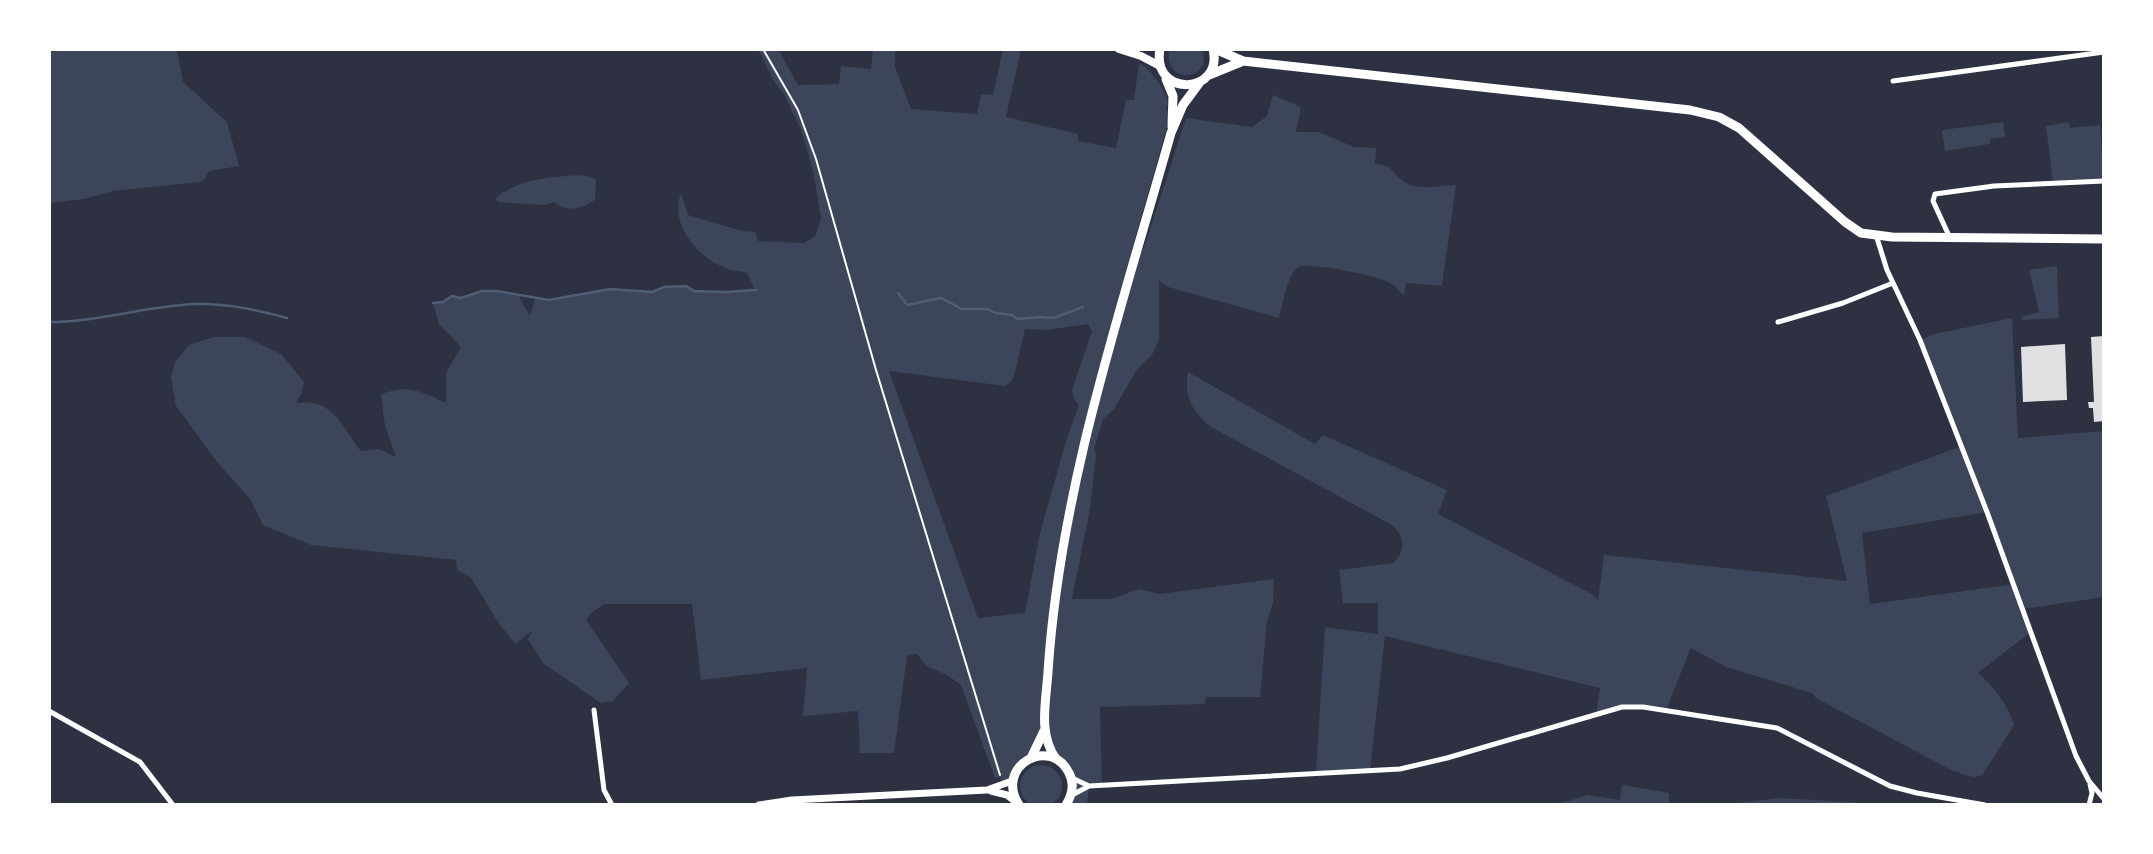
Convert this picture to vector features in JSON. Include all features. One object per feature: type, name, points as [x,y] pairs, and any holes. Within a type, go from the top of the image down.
[{"type":"main road","points":[[1119,49],[1141,56],[1162,70],[1170,80],[1184,85],[1200,82]]},
{"type":"main road","points":[[1160,49],[1162,70],[1173,96],[1171,133]]},
{"type":"main road","points":[[1208,75],[1214,61],[1214,49],[1243,61],[1709,114],[1739,128],[1856,230],[1876,235],[1950,238],[2104,239]]},
{"type":"main road","points":[[1056,759],[1047,745],[1044,731],[1055,603],[1078,470],[1094,404],[1171,133],[1183,106],[1200,82],[1208,75],[1243,61]]},
{"type":"main road","points":[[1018,804],[1012,781],[1019,767],[1031,758],[1044,731]]},
{"type":"main road","points":[[1031,758],[1048,756],[1063,764],[1072,778],[1072,795],[1066,805]]},
{"type":"street","points":[[1892,81],[2104,52]]},
{"type":"street","points":[[1950,238],[1933,201],[1935,194],[1994,186],[2104,180]]},
{"type":"street","points":[[1876,235],[1879,251],[1920,340],[2015,584],[2076,756],[2089,781],[2104,799]]},
{"type":"street","points":[[1778,322],[1843,303],[1893,283]]},
{"type":"street","points":[[1072,795],[1089,786],[1400,769],[1447,758],[1609,710],[1643,707],[1777,728],[1897,789],[1985,805]]},
{"type":"street","points":[[49,710],[139,762],[173,805]]},
{"type":"street","points":[[594,710],[604,790],[612,805]]},
{"type":"street","points":[[1072,778],[1089,786]]},
{"type":"street","points":[[759,805],[792,800],[988,790],[1012,781]]},
{"type":"street","points":[[2089,781],[2092,793],[2089,805]]},
{"type":"street","points":[[988,790],[1007,795],[1018,804]]},
{"type":"path","points":[[764,49],[798,110],[816,159],[876,370],[1002,786]]},
{"type":"shaded area","points":[[49,49],[177,49],[183,82],[227,122],[239,166],[209,171],[205,179],[199,182],[113,191],[84,199],[49,203]]},
{"type":"shaded area","points":[[758,49],[778,49],[798,85],[839,84],[841,66],[871,69],[873,49],[895,49],[895,67],[911,109],[977,114],[981,94],[993,95],[1003,49],[1021,49],[1006,117],[1078,134],[1078,141],[1116,148],[1126,100],[1134,100],[1139,63],[1147,68],[1160,84],[1167,99],[1166,110],[1170,111],[1132,249],[1138,251],[1144,248],[1186,118],[1252,127],[1267,116],[1273,95],[1301,107],[1296,132],[1319,132],[1354,147],[1376,148],[1375,163],[1389,167],[1402,180],[1413,186],[1456,185],[1442,286],[1406,283],[1404,296],[1392,284],[1374,277],[1331,268],[1299,267],[1289,282],[1279,318],[1168,287],[1159,281],[1159,340],[1152,355],[1137,369],[1114,409],[1103,419],[1094,449],[1096,455],[1090,509],[1072,599],[1111,599],[1139,589],[1159,594],[1274,579],[1273,603],[1267,621],[1260,697],[1206,697],[1205,704],[1100,707],[1102,785],[1089,786],[1087,805],[1066,805],[1073,786],[1044,732],[1015,774],[1002,786],[1000,777],[995,778],[961,685],[947,675],[926,666],[917,654],[907,656],[894,753],[860,753],[858,711],[803,716],[807,668],[701,680],[692,604],[605,604],[592,612],[586,620],[629,683],[613,701],[601,703],[544,664],[528,639],[532,631],[515,644],[471,578],[457,570],[456,560],[311,545],[263,525],[250,499],[217,462],[176,406],[171,377],[175,362],[189,345],[213,337],[245,337],[281,354],[304,382],[296,403],[319,404],[327,409],[361,451],[378,449],[396,457],[385,426],[381,394],[407,389],[446,403],[446,373],[461,347],[439,324],[433,303],[443,302],[452,296],[464,297],[486,290],[500,291],[518,295],[530,316],[535,299],[549,300],[610,289],[652,292],[664,287],[686,286],[694,291],[755,290],[747,273],[715,263],[696,247],[682,227],[678,204],[681,193],[688,215],[742,231],[755,232],[758,241],[804,243],[815,236],[821,219],[813,170],[801,130],[784,94],[775,83]],"holes":[[[1088,324],[1092,331],[1072,390],[1079,405],[1040,533],[1025,613],[978,618],[889,371],[1005,386],[1014,376],[1025,329],[1046,330]]]},
{"type":"shaded area","points":[[1170,49],[1203,49],[1204,64],[1192,74],[1179,74],[1170,65]]},
{"type":"shaded area","points":[[2003,122],[2005,137],[1990,139],[1990,144],[1945,151],[1942,130]]},
{"type":"shaded area","points":[[2069,122],[2070,128],[2100,125],[2104,181],[2053,182],[2046,126]]},
{"type":"shaded area","points":[[582,175],[596,179],[595,200],[579,207],[570,209],[554,202],[544,205],[498,202],[495,199],[525,183]]},
{"type":"shaded area","points":[[2057,266],[2059,318],[2022,320],[2022,317],[2039,312],[2029,270]]},
{"type":"shaded area","points":[[2012,318],[2018,438],[2104,431],[2104,597],[2024,609],[2032,631],[1978,673],[2000,696],[2014,725],[1983,774],[1971,777],[1951,770],[1816,698],[1812,693],[1726,667],[1691,648],[1666,710],[1622,707],[1596,714],[1600,688],[1385,636],[1370,771],[1316,773],[1325,627],[1378,634],[1378,603],[1343,603],[1339,570],[1393,563],[1402,549],[1401,539],[1392,525],[1211,427],[1199,416],[1188,396],[1188,372],[1315,444],[1323,435],[1447,490],[1438,514],[1592,594],[1598,600],[1604,555],[1847,581],[1826,496],[1962,446],[1920,340],[1934,334]],"holes":[[[1987,512],[2015,584],[1870,604],[1862,533]]]},
{"type":"shaded area","points":[[1041,765],[1056,771],[1062,786],[1056,801],[1041,807],[1026,801],[1020,786],[1026,771]]},
{"type":"shaded area","points":[[1622,785],[1669,793],[1669,805],[1555,805],[1588,795],[1620,800]]},
{"type":"shaded area","points":[[1780,798],[1899,805],[1719,805]]},
{"type":"building","points":[[2104,336],[2104,421],[2094,422],[2093,408],[2089,408],[2088,402],[2094,402],[2091,337]]},
{"type":"building","points":[[2065,344],[2067,400],[2023,402],[2021,347]]},
{"type":"waterway","points":[[433,303],[443,302],[452,296],[461,298],[482,291],[549,300],[610,289],[652,292],[664,287],[686,286],[694,291],[756,290]]},
{"type":"waterway","points":[[898,293],[907,305],[941,298],[962,309],[987,309],[1012,315],[1017,319],[1054,318],[1083,307]]},
{"type":"waterway","points":[[49,322],[195,304],[241,308],[287,318]]}]
